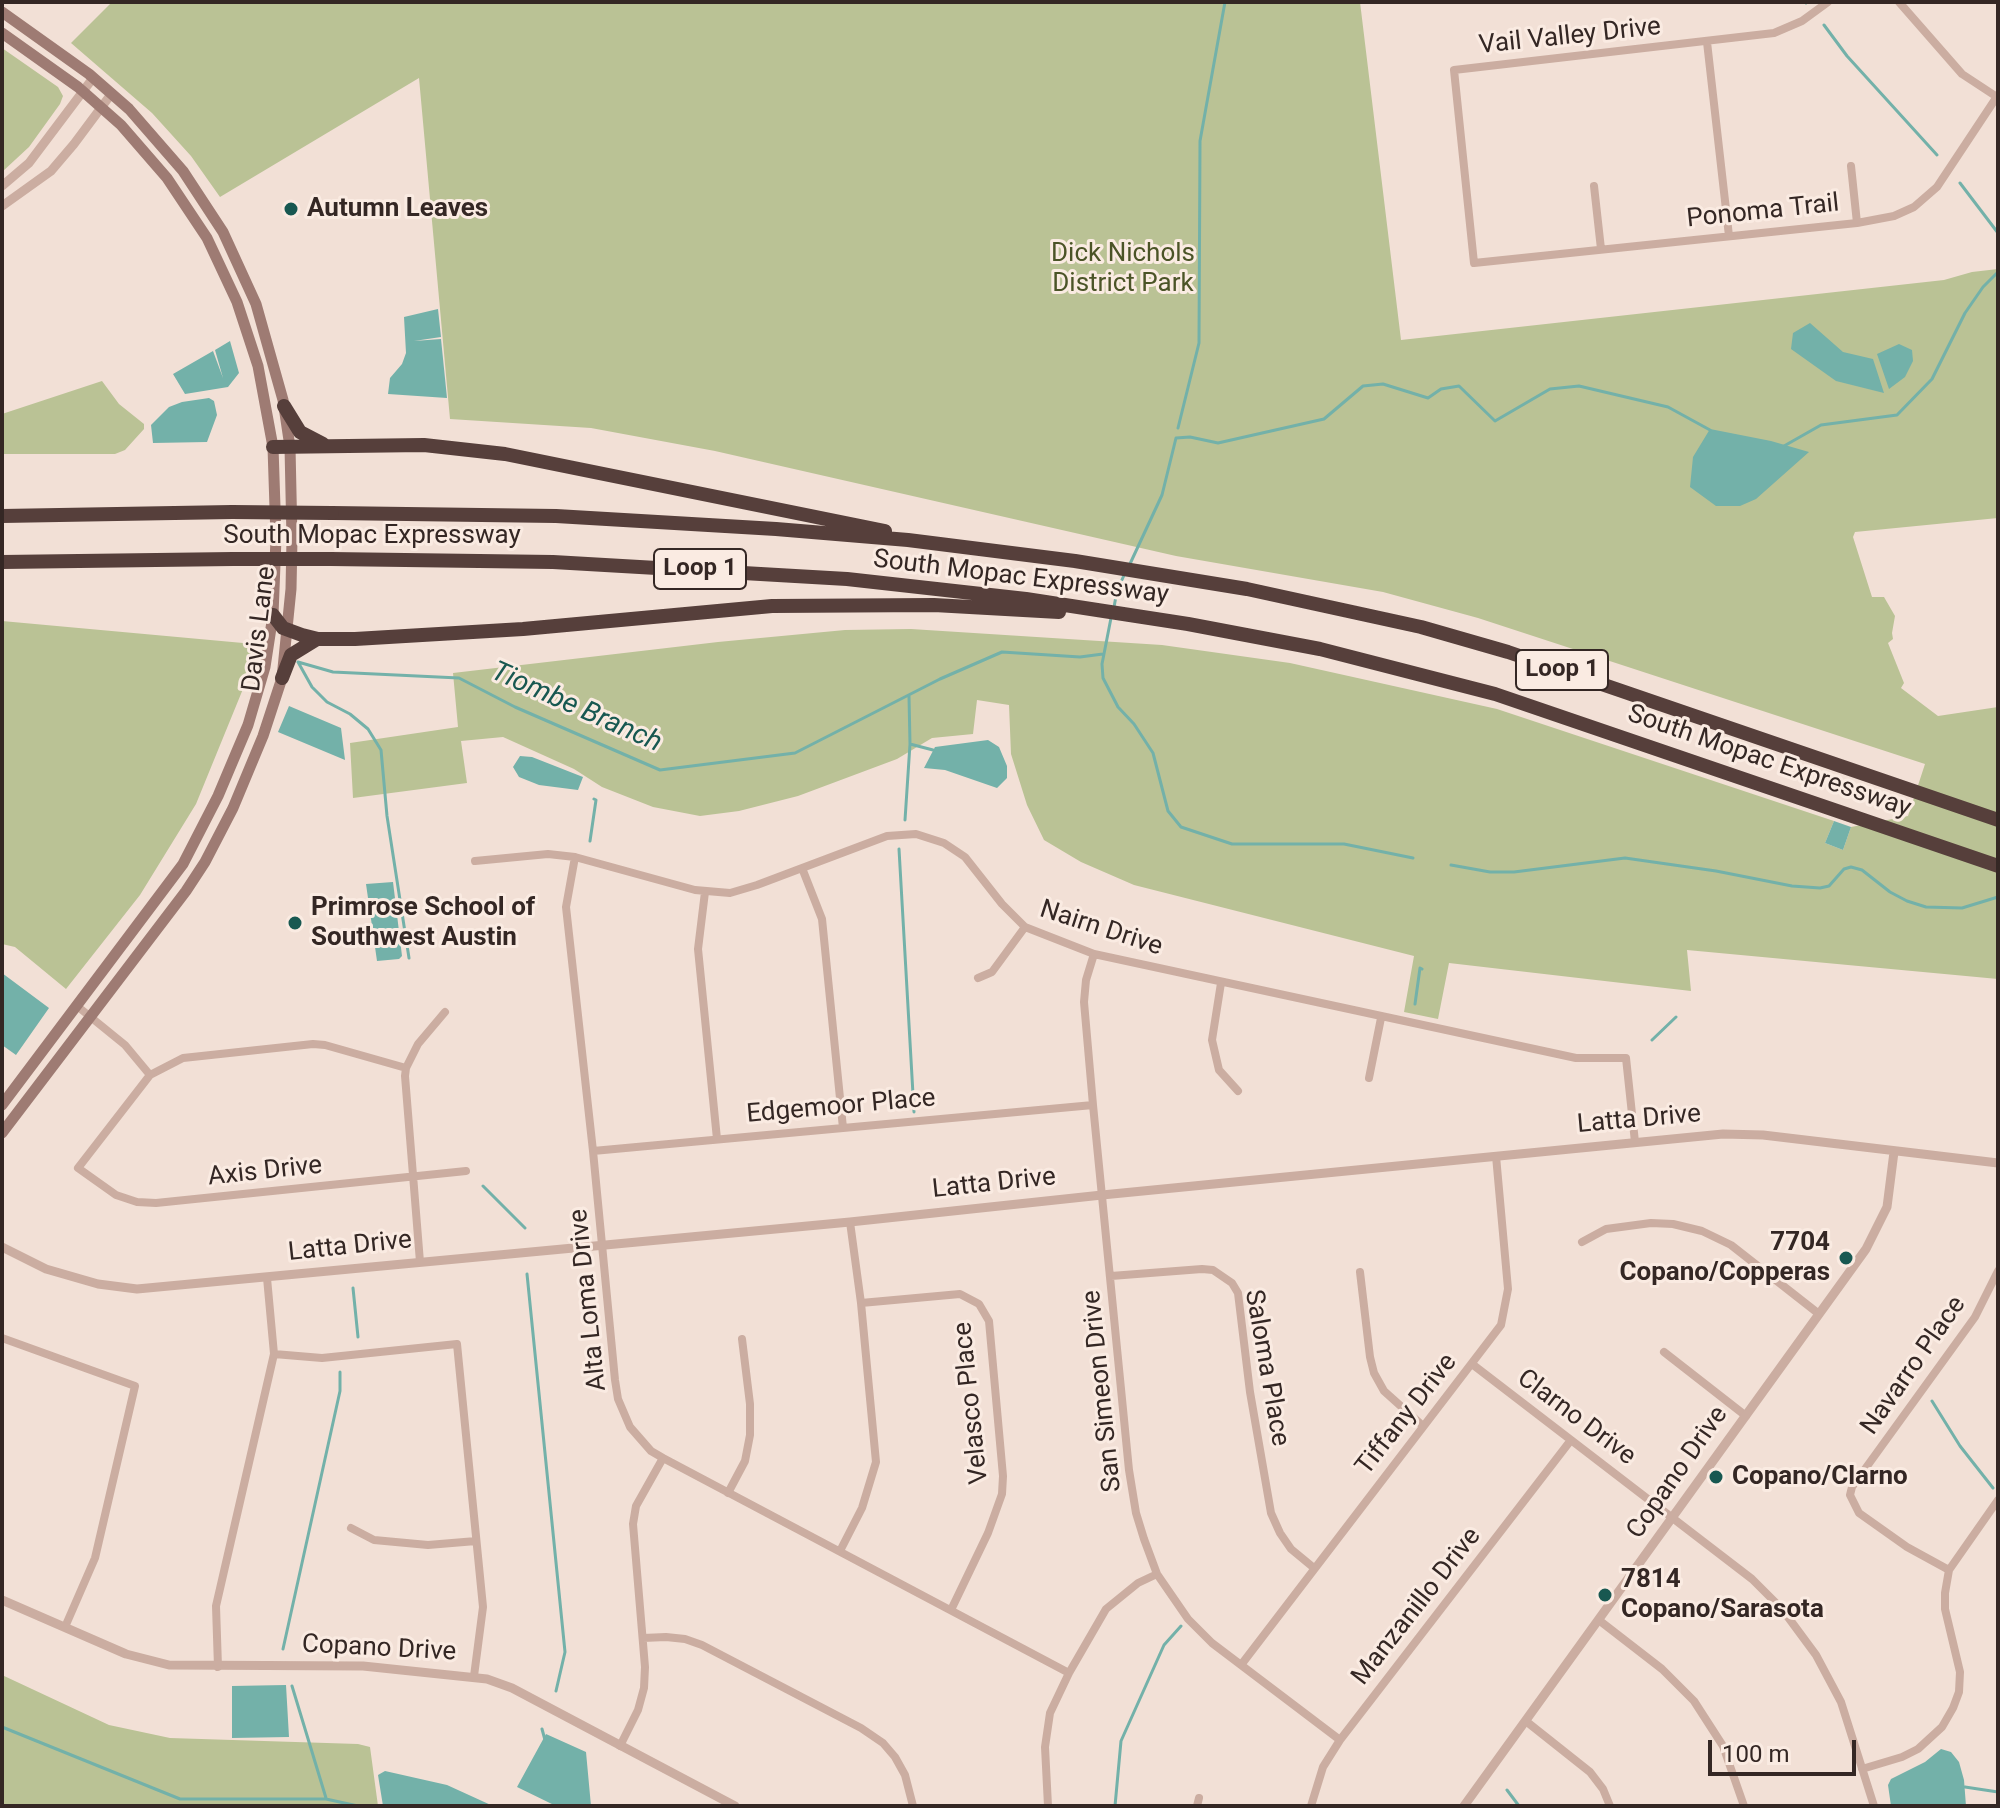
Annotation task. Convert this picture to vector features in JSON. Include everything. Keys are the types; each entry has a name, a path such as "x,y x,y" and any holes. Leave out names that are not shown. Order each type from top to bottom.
{"highway":[{"path":"284,406 300,432 327,446"},
{"path":"273,447 424,445 505,454 884,530 908,540"},
{"name":"South Mopac Expressway","path":"2,516 232,512 627,519 908,540 1163,574 1330,605 1493,648 1583,676 1998,820"},
{"name":"South Mopac Expressway","path":"2,562 233,559 517,561 847,579 1063,608 1088,608 1320,649 1495,694 1998,866"},
{"path":"273,615 287,630 318,639 411,638 804,604 1063,608"},
{"path":"282,678 291,655 318,639"}],"main road":[{"name":"Davis Lane","path":"2,12 112,93 157,138 223,232 256,304 284,406 290,447 292,539 282,678 263,736 205,862 2,1133"},
{"name":"Davis Lane","path":"2,33 83,91 121,125 167,178 207,238 251,340 273,447 276,538 273,615 265,667 248,725 218,796 189,853 2,1105"},
{"path":"207,238 226,263 245,305 256,304"},
{"path":"189,853 205,862"}],"street":[{"name":"Vail Valley Drive","path":"1474,263 1454,70 1774,33 1802,21 1828,2"},
{"path":"1899,2 1962,74 1997,96"},
{"path":"1707,42 1729,236"},
{"path":"2,186 29,163 93,78"},
{"path":"2,206 51,171 112,93"},
{"name":"Ponoma Trail","path":"1474,263 1857,223 1894,216 1931,195 1997,96"},
{"path":"1851,166 1857,223"},
{"path":"1594,186 1601,249"},
{"name":"Nairn Drive","path":"475,861 548,854 575,857 705,892 742,890 887,836 916,834 944,843 965,857 1002,904 1025,927 1094,954 1576,1058 1626,1058 1635,1142"},
{"name":"Alta Loma Drive","path":"575,857 566,907 618,1399 630,1427 637,1438 663,1458 1069,1673"},
{"path":"802,868 819,907 823,928 843,1128"},
{"path":"705,892 698,949 717,1139"},
{"path":"978,978 992,972 1025,927"},
{"name":"San Simeon Drive","path":"1094,954 1086,980 1084,1002 1132,1494 1157,1574 1188,1619 1212,1643 1340,1740"},
{"path":"1221,983 1212,1040 1219,1070 1238,1091"},
{"path":"77,1006 125,1045 150,1075 193,1055 301,1044 325,1045 406,1068"},
{"path":"420,1262 404,1082 406,1068 425,1035 445,1012"},
{"path":"1369,1078 1381,1018"},
{"name":"Axis Drive","path":"150,1075 78,1168 116,1195 137,1202 156,1203 466,1171"},
{"name":"Edgemoor Place","path":"593,1151 1093,1105"},
{"name":"Latta Drive","path":"2,1247 46,1269 98,1284 137,1289 850,1222 1723,1134 1763,1135 1998,1163"},
{"name":"Copano Drive","path":"1464,1806 1866,1249 1887,1207 1894,1152"},
{"name":"Tiffany Drive","path":"1241,1665 1501,1325 1508,1297 1496,1156"},
{"path":"840,1551 862,1508 876,1462 850,1222"},
{"path":"1582,1242 1606,1229 1651,1223 1673,1224 1702,1231 1731,1245 1819,1314"},
{"name":"Saloma Place","path":"1111,1276 1202,1269 1213,1270 1232,1283 1238,1293 1250,1392 1271,1513 1291,1549 1314,1568"},
{"name":"Navarro Place","path":"1949,1570 1907,1547 1859,1513 1850,1495 1852,1487 1975,1317 1998,1271"},
{"path":"1360,1272 1374,1373 1390,1397 1423,1426"},
{"path":"218,1667 216,1606 274,1354 267,1278"},
{"name":"Velasco Place","path":"861,1303 960,1294 979,1304 989,1321 1002,1494 988,1533 951,1610"},
{"path":"2,1338 135,1386 95,1558 65,1627"},
{"path":"728,1493 745,1461 750,1435 750,1404 742,1339"},
{"path":"274,1354 322,1358 457,1344 483,1618 474,1676"},
{"path":"1664,1352 1746,1416"},
{"name":"Clarno Drive","path":"1472,1364 1752,1579 1782,1609 1816,1655 1841,1702 1874,1806"},
{"name":"Manzanillo Drive","path":"1311,1806 1323,1767 1340,1740 1571,1440"},
{"path":"620,1746 638,1710 644,1688 633,1524 636,1506 663,1458"},
{"path":"1862,1769 1918,1749 1942,1727 1953,1708 1959,1692 1960,1672 1945,1609 1949,1570 1998,1500"},
{"path":"351,1528 374,1540 428,1545 476,1541"},
{"path":"1048,1806 1046,1729 1050,1713 1106,1609 1138,1583 1157,1574"},
{"name":"Copano Drive","path":"2,1600 138,1659 169,1665 337,1665 474,1676 512,1688 735,1806"},
{"path":"1600,1621 1662,1669 1694,1701 1723,1746 1744,1806"},
{"path":"643,1638 673,1638 702,1645 861,1728 883,1743 895,1757 905,1775 913,1806"},
{"path":"1527,1722 1590,1772 1603,1789 1610,1806"}],"green space":[{"name":"Dick Nichols District Park","path":"112,2 1360,2 1401,340 1944,280 1998,269 1998,518 1855,532 1853,537 1872,597 1884,597 1895,616 1893,639 1888,643 1904,683 1901,688 1938,716 1998,707 1998,979 1687,950 1691,991 1449,963 1438,1019 1404,1012 1414,956 1134,885 1081,862 1044,840 1027,805 1011,754 1009,705 977,700 973,734 932,738 897,759 798,796 739,811 700,816 653,807 602,787 574,769 503,737 461,741 467,783 353,798 350,743 458,727 453,673 845,630 911,629 1162,645 1290,663 1497,709 1834,821 1825,843 1843,850 1851,827 1908,816 1925,764 1478,618 1383,592 1176,556 715,451 591,428 450,419 419,78 220,197 191,156 152,113 71,43"},
{"path":"2,48 58,87 63,96 29,147 2,172"},
{"path":"102,381 119,404 144,424 144,429 125,450 115,454 2,454 2,414"},
{"path":"2,621 254,644 245,684 196,804 140,895 66,989 15,947 2,944"},
{"path":"2,1675 109,1725 170,1738 358,1744 370,1747 378,1806 2,1806"}],"water":[{"path":"438,309 441,337 414,341 441,339 447,398 388,394 390,378 402,364 406,353 404,317"},
{"path":"1810,323 1843,352 1873,359 1884,393 1836,381 1791,349 1793,333"},
{"path":"230,341 239,373 228,387 185,394 173,374 213,351 223,378 215,350"},
{"path":"1899,344 1912,350 1913,361 1905,377 1889,389 1877,354"},
{"path":"209,398 214,401 217,415 207,442 153,443 151,425 169,407"},
{"path":"1710,429 1809,452 1756,499 1740,506 1716,506 1690,487 1693,457"},
{"path":"289,706 341,728 345,760 278,732"},
{"path":"988,740 999,747 1007,766 1007,778 997,788 945,770 924,768 935,747"},
{"path":"520,756 532,757 583,777 578,790 539,785 519,777 513,767"},
{"path":"1834,821 1851,827 1843,850 1825,843"},
{"path":"393,882 402,956 377,961 366,884"},
{"path":"2,973 49,1008 16,1055 2,1045"},
{"path":"286,1685 289,1737 232,1738 232,1686"},
{"path":"546,1734 586,1752 591,1806 556,1806 517,1787"},
{"path":"1941,1749 1951,1752 1959,1762 1966,1806 1891,1806 1888,1785 1891,1779 1925,1762"},
{"path":"385,1771 447,1785 493,1806 383,1806 378,1775"}],"waterway":[{"path":"1178,428 1199,343 1200,141 1225,2"},
{"path":"1824,25 1847,56 1937,155"},
{"path":"1960,183 1998,233"},
{"path":"1784,446 1821,425 1897,415 1932,379 1965,313 1998,272"},
{"path":"1129,566 1162,495 1176,438 1190,437 1218,443 1324,419 1363,386 1383,384 1428,398 1441,389 1459,386 1495,421 1550,389 1579,386 1668,407 1710,430"},
{"path":"1114,607 1125,573"},
{"path":"1111,618 1102,664 1103,678 1118,707 1134,724 1153,753 1168,811 1181,827 1232,844 1344,844 1413,858"},
{"name":"Tiombe Branch","path":"298,662 333,672 459,678 515,707 660,770 795,753 940,679 1002,652 1080,657 1103,654"},
{"path":"298,662 312,687 327,702 350,714 368,729 381,750 387,816 409,958"},
{"path":"905,820 910,744 909,696"},
{"path":"910,744 933,750"},
{"path":"590,841 594,799"},
{"path":"899,849 914,1112"},
{"path":"1451,865 1490,872 1514,872 1625,858 1820,888 1829,886 1844,869 1851,867 1862,870 1890,892 1926,907 1962,908 1998,897"},
{"path":"1415,1004 1422,969"},
{"path":"1652,1040 1676,1017"},
{"path":"483,1186 525,1228"},
{"path":"527,1274 565,1652 556,1691"},
{"path":"353,1288 358,1337"},
{"path":"283,1649 340,1391 340,1372"},
{"path":"1932,1401 1960,1446 1993,1488"},
{"path":"1115,1806 1121,1741 1164,1645 1181,1626"},
{"path":"292,1686 326,1798"},
{"path":"2,1727 180,1799 326,1799 358,1806"},
{"path":"542,1729 545,1740"},
{"path":"1965,1787 1998,1792"},
{"path":"1507,1790 1519,1806"}],"place":[{"name":"Autumn Leaves","path":"291,209"},
{"name":"Primrose School of Southwest Austin","path":"295,923"},
{"name":"7704 Copano/Copperas","path":"1846,1258"},
{"name":"Copano/Clarno","path":"1716,1477"},
{"name":"7814 Copano/Sarasota","path":"1605,1595"}]}
